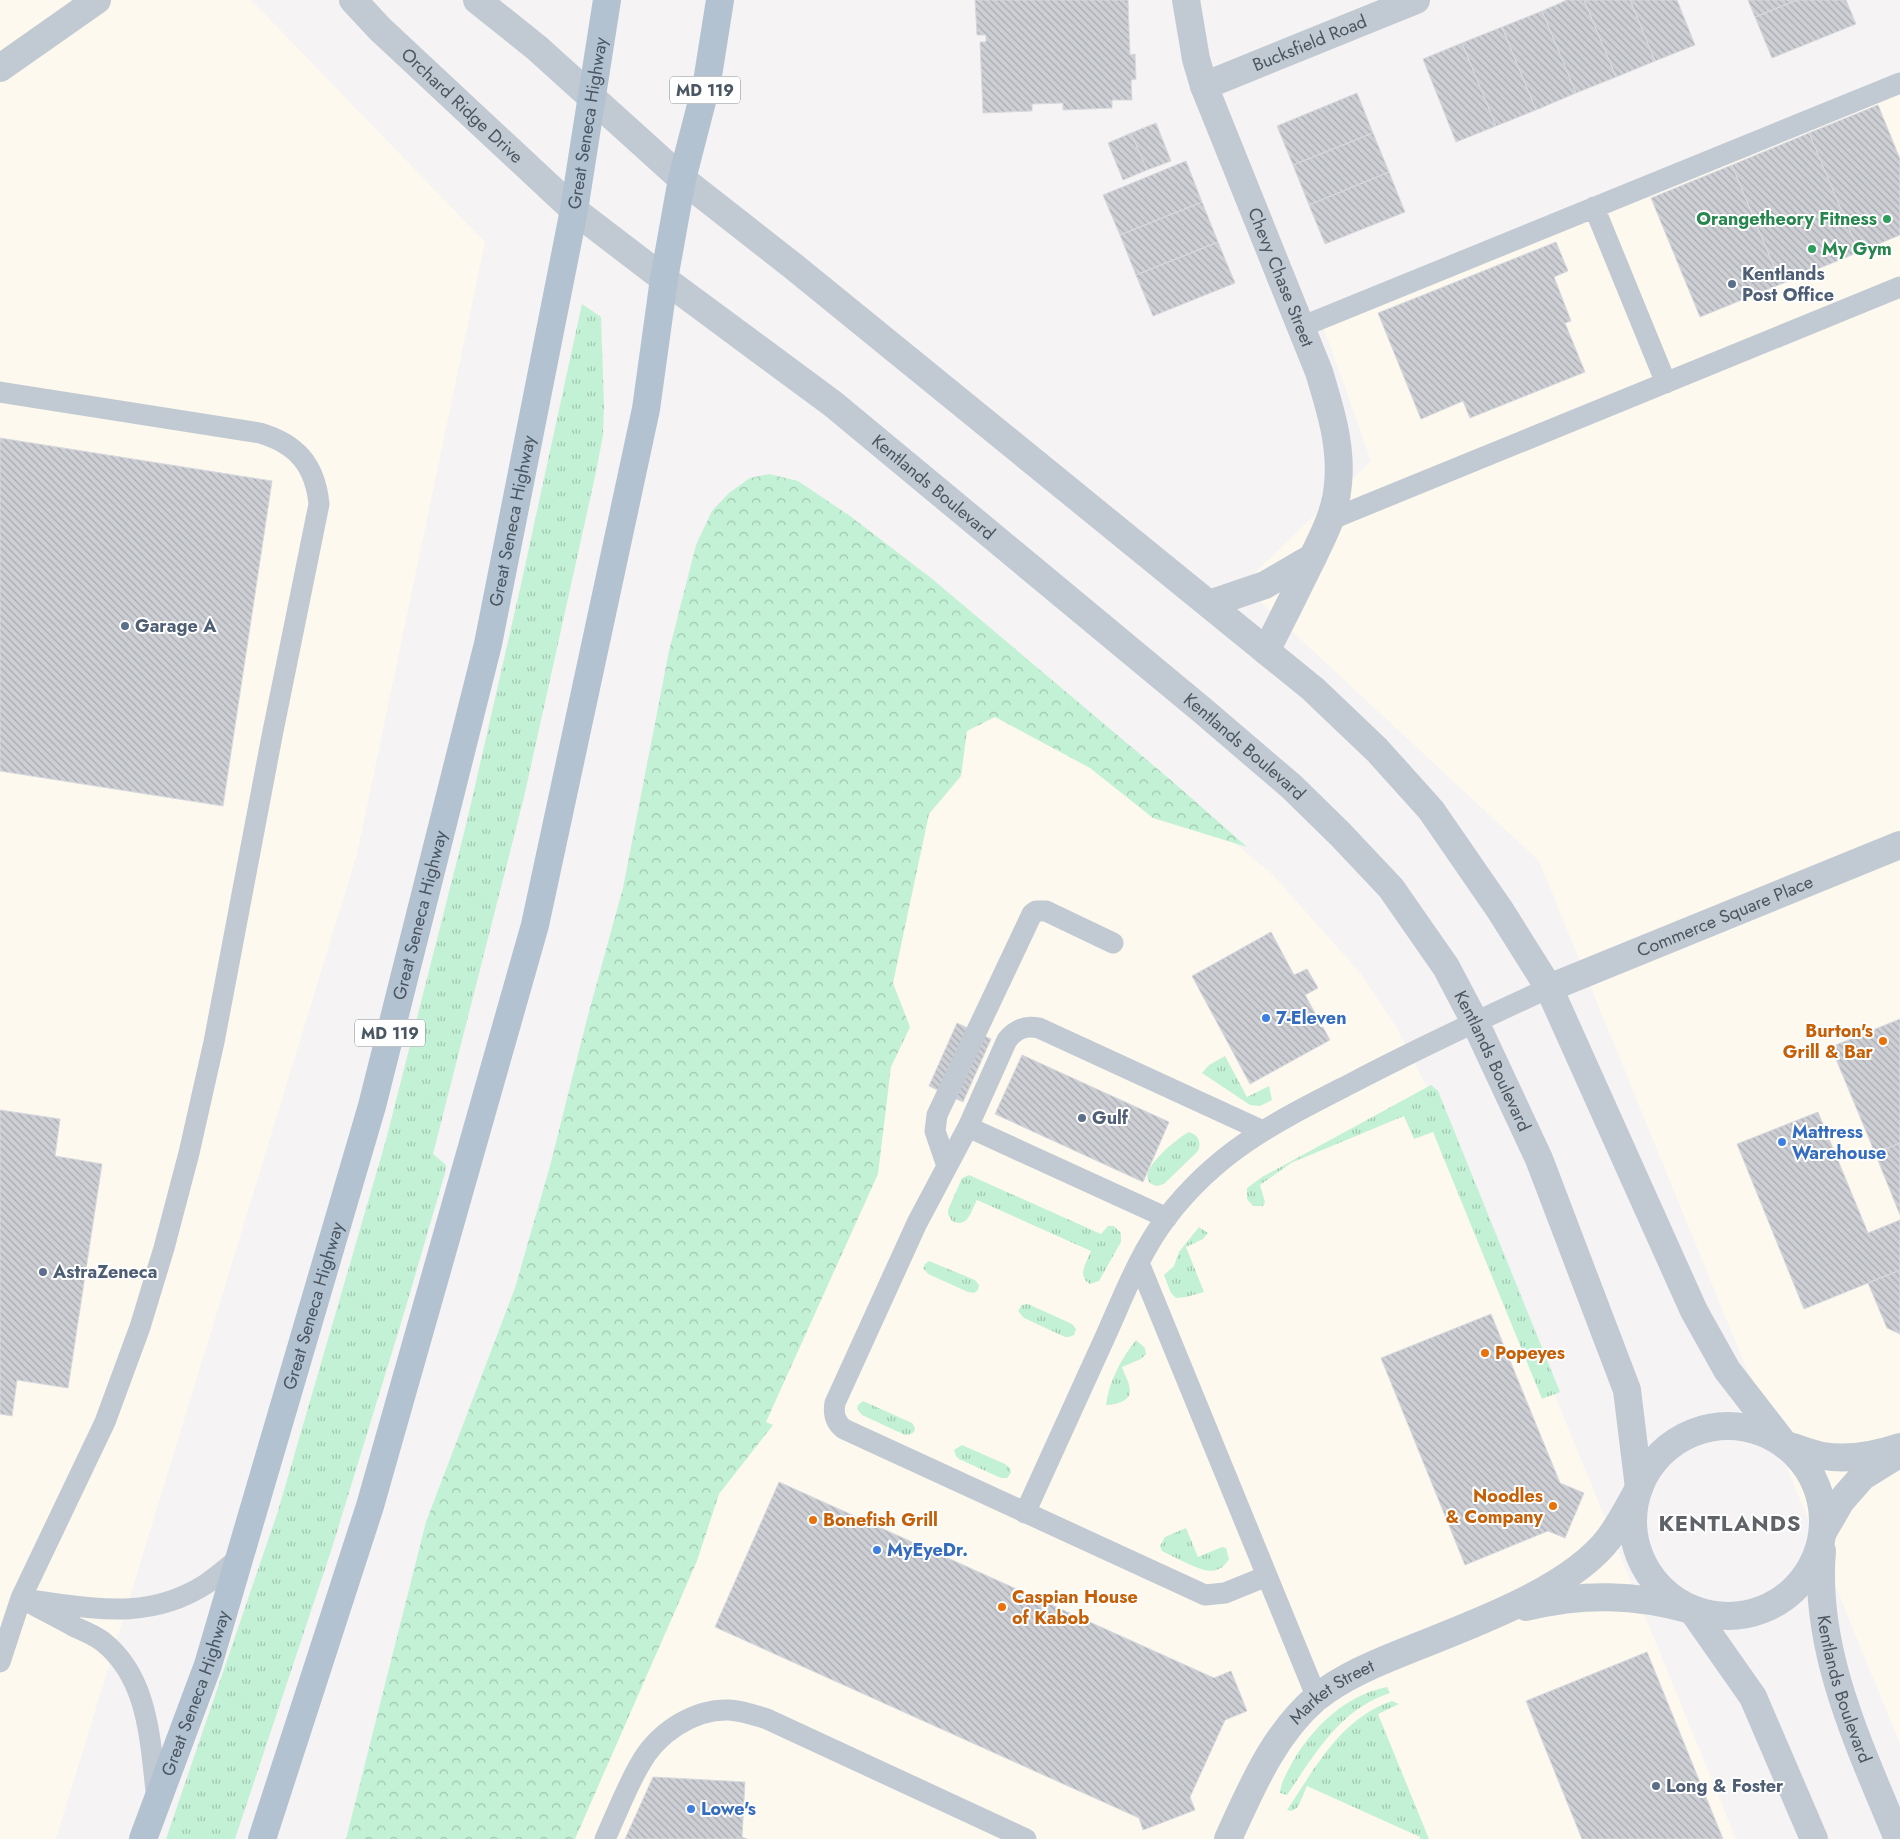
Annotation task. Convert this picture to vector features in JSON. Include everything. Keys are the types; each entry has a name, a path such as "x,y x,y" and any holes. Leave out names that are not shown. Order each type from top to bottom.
{"main road":[{"name":"Great Seneca Highway","path":"143,1839 208,1665 372,1106 483,663 574,210 607,0"},
{"name":"MD 119","path":"262,1839 370,1506 535,925 646,409 664,279 682,179 707,82 720,0"}],"street":[{"path":"0,68 97,0"},
{"name":"Orchard Ridge Drive","path":"353,0 387,36 574,210"},
{"path":"477,0 537,48 682,179 793,266 1313,689 1377,750 1431,810 1500,910 1549,988 1694,1311 1727,1370 1786,1445 1804,1463 1816,1484 1822,1503 1823,1532"},
{"name":"Chevy Chase Street","path":"1186,0 1192,42 1204,86 1318,372 1331,413 1338,448 1339,483 1332,519 1266,651"},
{"name":"Bucksfield Road","path":"1204,86 1416,0"},
{"name":"Kentlands Boulevard","path":"574,210 833,404 1202,710 1292,787 1391,888 1446,967 1475,1022 1539,1159 1627,1390 1639,1488"},
{"path":"1208,604 1265,585 1313,557"},
{"name":"Commerce Square Place","path":"1549,988 1900,845"},
{"name":"Market Street","path":"1228,1839 1259,1774 1279,1741 1294,1720 1317,1698 1349,1677 1381,1661 1495,1614 1534,1596 1555,1583 1594,1554 1610,1538 1656,1459 1668,1447 1682,1438 1701,1430 1720,1426 1760,1431 1786,1445"},
{"path":"1786,1445 1823,1456 1848,1457 1856,1457 1900,1447"},
{"path":"1823,1532 1841,1500 1862,1477 1900,1453"},
{"path":"1639,1488 1635,1504 1634,1532 1639,1556 1655,1583 1677,1602 1692,1610 1753,1697 1814,1839"},
{"name":"Kentlands Boulevard","path":"1823,1532 1820,1575 1822,1613 1833,1666 1857,1740 1898,1839"},
{"name":"Market Street","path":"1495,1614 1544,1603 1579,1598 1614,1597 1640,1598 1722,1617 1747,1616 1780,1602 1800,1585 1816,1560 1823,1532"}],"lane":[{"path":"1301,327 1900,83"},
{"path":"1594,207 1666,383"},
{"path":"1332,519 1900,287"},
{"path":"0,392 230,428 276,438 290,446 302,458 312,473 318,489 319,504 272,736 214,1042 189,1153 164,1248 140,1327 105,1422 21,1598 0,1662"},
{"path":"947,1166 935,1131 937,1115 1032,914 1036,911 1046,911 1113,943"},
{"path":"1025,1512 1139,1263 1166,1218 1189,1190 1236,1148 1289,1116 1423,1046 1549,988"},
{"path":"1263,1131 1039,1028 1030,1026 1021,1028 1007,1040 968,1127 917,1223 835,1403 835,1417 838,1424 844,1429 1205,1595 1225,1593 1267,1576"},
{"path":"968,1127 1166,1218"},
{"path":"1139,1263 1317,1698"},
{"path":"21,1598 100,1610 132,1610 151,1607 182,1597 206,1584 239,1558"},
{"path":"21,1598 101,1640 120,1657 129,1669 140,1693 149,1734 157,1801"},
{"path":"605,1839 639,1765 649,1750 676,1725 710,1712 729,1710 767,1719 1026,1839"}],"shaded area":[{"path":"0,0 251,0 485,242 357,854 56,1839 0,1839"},
{"path":"1900,74 1900,1744 1539,861 1242,585 1371,461 1318,312"},
{"path":"739,541 1083,715 1274,876 1362,975 1397,1028 1438,1109 1736,1839 360,1839"}],"green space":[{"path":"582,304 601,317 604,405 603,435 524,797 433,1154 446,1165 445,1173 331,1551 235,1839 166,1839 278,1511 386,1140 467,821"},
{"path":"769,474 798,481 850,516 931,578 1173,782 1247,847 1153,818 1090,768 995,717 967,731 961,776 929,814 893,983 910,1027 891,1067 878,1174 766,1422 773,1425 719,1494 697,1561 575,1839 346,1839 426,1522 515,1288 550,1166 587,1019 623,888 669,651 696,545 712,511 729,493 750,478"},
{"path":"1225,1056 1247,1097 1269,1086 1272,1100 1260,1106 1250,1105 1202,1073 1209,1065"},
{"path":"1431,1085 1438,1091 1560,1392 1542,1399 1433,1132 1414,1139 1404,1116 1291,1163 1260,1185 1265,1202 1263,1206 1253,1206 1247,1199 1247,1188 1262,1177"},
{"path":"1189,1132 1198,1139 1200,1145 1198,1151 1164,1184 1157,1186 1149,1182 1147,1175 1157,1158"},
{"path":"969,1175 1101,1234 1108,1226 1114,1226 1121,1233 1121,1242 1099,1281 1090,1284 1084,1277 1084,1269 1091,1251 977,1200 971,1214 965,1221 957,1223 952,1221 948,1210 962,1178"},
{"path":"1199,1227 1208,1233 1203,1239 1186,1247 1204,1292 1176,1298 1171,1293 1164,1275 1174,1266 1179,1252"},
{"path":"929,1261 975,1280 979,1285 978,1290 974,1293 968,1292 928,1274 923,1268"},
{"path":"1028,1304 1072,1324 1076,1329 1074,1335 1065,1337 1024,1318 1018,1311 1022,1305"},
{"path":"1136,1340 1145,1348 1146,1354 1141,1359 1122,1367 1129,1386 1129,1395 1121,1402 1106,1405 1116,1371"},
{"path":"863,1401 912,1423 915,1428 914,1432 905,1435 862,1415 857,1409 858,1405"},
{"path":"962,1445 1005,1464 1010,1468 1011,1473 1007,1478 1001,1478 959,1459 954,1450"},
{"path":"1186,1528 1198,1557 1222,1547 1226,1548 1229,1559 1224,1565 1214,1571 1208,1571 1162,1551 1160,1546 1165,1537"},
{"path":"1387,1687 1390,1693 1372,1700 1343,1721 1319,1749 1287,1795 1280,1793 1283,1780 1293,1761 1321,1724 1332,1714 1358,1697"},
{"path":"1392,1701 1399,1704 1378,1714 1429,1839 1420,1839 1420,1837 1307,1786 1298,1807 1292,1811 1287,1810 1319,1762 1344,1732 1358,1719"}],"building":[{"path":"975,0 1128,0 1130,55 1135,54 1136,79 1131,80 1132,100 1112,100 1112,108 1063,110 1063,103 1032,104 1032,111 983,113 980,42 986,42 986,35 977,35"},
{"path":"1567,0 1584,0 1616,77 1576,93 1542,11"},
{"path":"1584,0 1630,0 1655,61 1616,77"},
{"path":"1630,0 1677,0 1695,45 1655,61"},
{"path":"1748,0 1797,0 1755,17"},
{"path":"1797,0 1846,0 1856,24 1772,58 1755,17"},
{"path":"1542,11 1576,93 1536,110 1502,27"},
{"path":"1502,27 1536,110 1496,126 1462,43"},
{"path":"1462,43 1496,126 1456,142 1423,59"},
{"path":"1357,93 1373,133 1293,165 1277,126"},
{"path":"1878,105 1900,159 1900,235 1859,252 1809,133"},
{"path":"1156,123 1171,161 1147,170 1131,133"},
{"path":"1131,133 1147,170 1123,180 1108,143"},
{"path":"1373,133 1389,172 1309,205 1293,165"},
{"path":"1809,133 1859,252 1781,284 1732,165"},
{"path":"1186,161 1202,202 1120,235 1103,195"},
{"path":"1732,165 1781,284 1700,317 1651,198"},
{"path":"1389,172 1405,212 1325,244 1309,205"},
{"path":"1202,202 1218,242 1136,275 1120,235"},
{"path":"1218,242 1235,283 1153,316 1136,275"},
{"path":"1556,242 1568,271 1554,277 1571,321 1565,323 1585,372 1470,418 1463,401 1421,419 1378,313"},
{"name":"Garage A","path":"0,438 272,481 223,806 0,771"},
{"name":"7-Eleven","path":"1271,932 1294,975 1307,969 1318,988 1305,995 1330,1040 1250,1084 1192,976"},
{"path":"1900,1019 1900,1143 1875,1153 1831,1047"},
{"path":"957,1023 991,1039 963,1102 929,1086"},
{"name":"Gulf","path":"1022,1055 1169,1122 1143,1182 995,1114"},
{"name":"AstraZeneca","path":"0,1110 60,1119 55,1156 102,1164 68,1388 17,1380 12,1416 0,1414"},
{"path":"1818,1112 1868,1233 1900,1220 1900,1270 1804,1309 1737,1144"},
{"path":"1900,1143 1900,1215 1875,1153"},
{"path":"1900,1270 1900,1334 1887,1328 1868,1283"},
{"path":"1491,1314 1560,1483 1584,1493 1565,1538 1548,1531 1465,1565 1381,1358"},
{"path":"779,1482 1214,1678 1231,1671 1247,1711 1225,1720 1190,1797 1195,1810 1143,1830 1139,1818 715,1627"},
{"path":"1647,1652 1723,1839 1582,1839 1526,1701"},
{"name":"Lowe's","path":"653,1777 745,1782 742,1837 747,1839 625,1839"}],"place":[{"name":"Orangetheory Fitness","path":"1887,219"},
{"name":"My Gym","path":"1812,249"},
{"name":"Kentlands Post Office","path":"1732,284"},
{"name":"Garage A","path":"125,626"},
{"name":"7-Eleven","path":"1266,1018"},
{"name":"Burton's Grill & Bar","path":"1883,1041"},
{"name":"Gulf","path":"1082,1118"},
{"name":"Mattress Warehouse","path":"1782,1142"},
{"name":"AstraZeneca","path":"43,1272"},
{"name":"Popeyes","path":"1485,1353"},
{"name":"Noodles & Company","path":"1553,1506"},
{"name":"Bonefish Grill","path":"813,1520"},
{"name":"MyEyeDr.","path":"877,1550"},
{"name":"Caspian House of Kabob","path":"1002,1607"},
{"name":"Long & Foster","path":"1656,1786"},
{"name":"Lowe's","path":"691,1809"}],"district":[{"name":"KENTLANDS","path":"1730,1523"}]}
